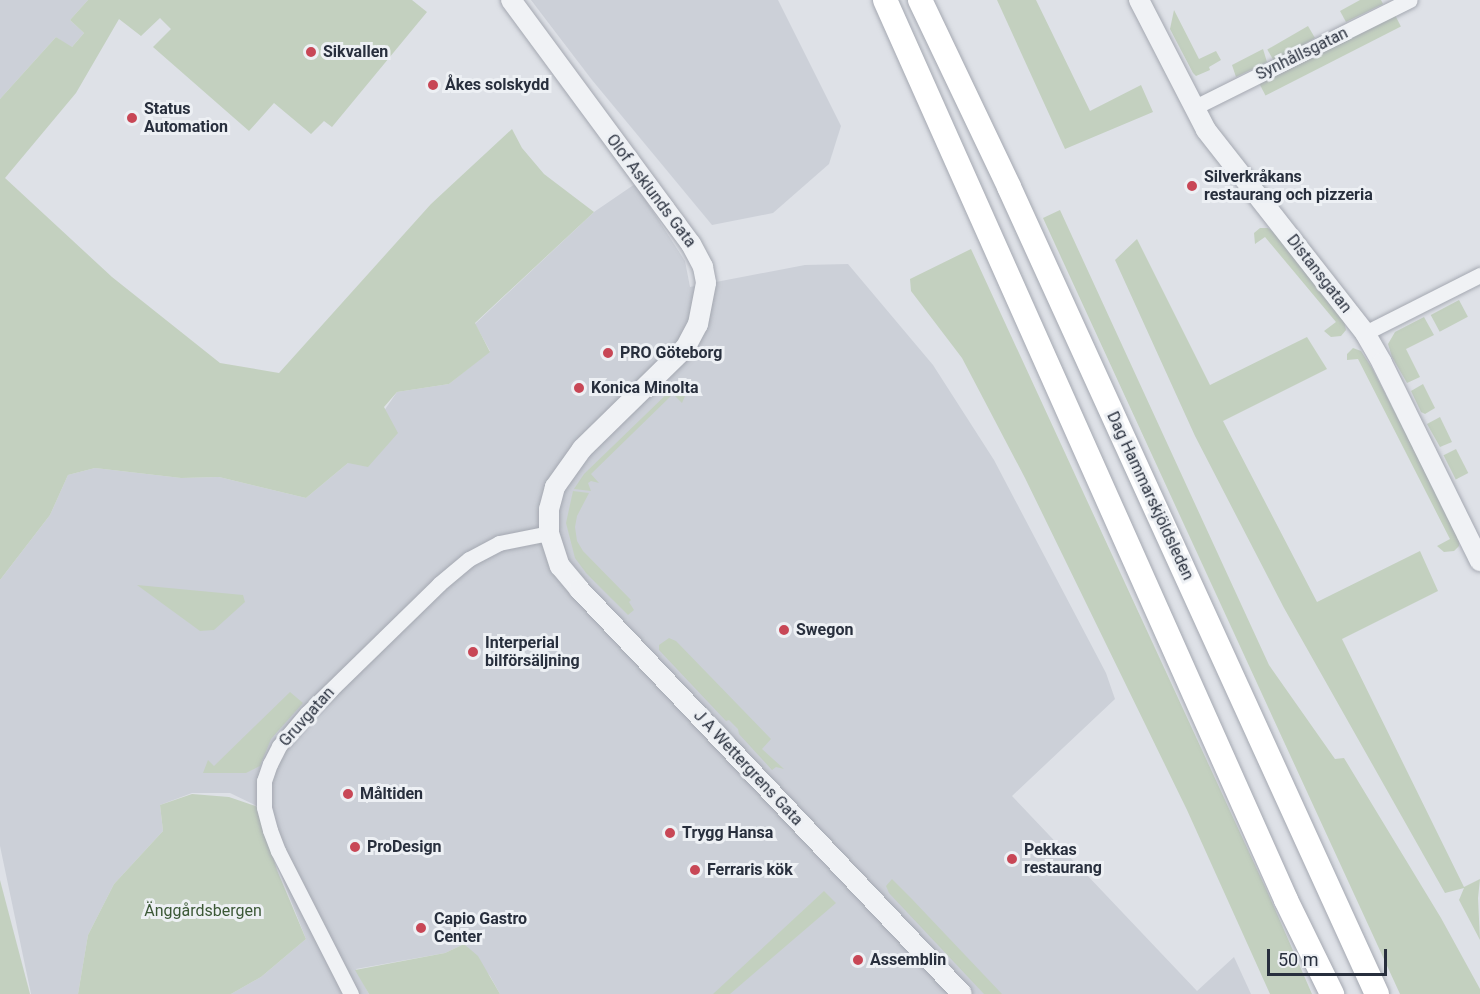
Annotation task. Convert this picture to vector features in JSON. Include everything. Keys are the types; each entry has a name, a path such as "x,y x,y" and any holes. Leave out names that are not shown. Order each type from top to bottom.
{"main road":[{"path":"871,0 980,207"},
{"path":"885,0 980,207 1327,994"},
{"name":"Dag Hammarskjöldsleden","path":"920,0 1004,177 1377,994"},
{"path":"932,0 1004,177"},
{"path":"1287,900 1332,994"}],"street":[{"name":"Olof Asklunds Gata","path":"511,0 691,244 703,267 706,283 698,324 685,348 582,449 561,476 549,509 549,533"},
{"name":"Distansgatan","path":"1139,0 1206,130 1365,333 1478,552"},
{"name":"Synhållsgatan","path":"1193,108 1410,0"},
{"path":"1365,333 1480,275"},
{"name":"Gruvgatan","path":"351,994 278,851 270,830 264,807 264,781 270,764 279,746 307,713 439,584 469,559 499,543 549,533"},
{"name":"J A Wettergrens Gata","path":"549,533 560,566 579,590 962,994"}],"shaded area":[{"path":"0,0 88,0 70,20 84,33 71,48 56,37 0,99"},
{"path":"531,0 778,0 841,126 829,164 773,213 712,225 592,80"},
{"path":"635,184 685,261 690,287 805,265 848,264 933,365 994,460 1106,673 1115,699 1012,796 1197,991 1234,957 1251,994 500,994 490,976 464,944 445,953 356,969 369,994 231,994 261,977 306,939 278,868 261,808 230,793 192,793 160,805 163,831 114,884 88,935 78,994 31,994 0,846 0,580 50,515 68,475 95,468 181,478 219,477 306,498 348,463 397,392 449,384 490,351 475,324 594,212"}],"green space":[{"path":"88,0 412,0 427,12 332,127 324,121 311,134 274,103 249,131 153,47 171,29 160,18 141,36 119,19 76,93 5,178 112,277 220,363 279,373 431,204 512,129 522,148 544,174 594,212 475,323 490,352 449,384 397,392 384,407 398,433 368,467 348,463 306,498 219,477 181,478 95,468 68,475 50,515 0,580 0,99 56,37 72,47 84,33 70,20"},
{"path":"997,0 1036,0 1090,111 1141,85 1153,112 1065,149"},
{"path":"1360,0 1381,0 1383,4 1346,22 1340,11"},
{"path":"1174,10 1199,59 1216,51 1221,60 1209,67 1210,70 1196,76 1193,73 1170,29"},
{"path":"1395,15 1401,27 1265,96 1260,84"},
{"path":"1308,26 1315,38 1274,62 1267,50"},
{"path":"1263,49 1267,62 1236,77 1232,65"},
{"path":"1060,210 1269,665 1335,759 1344,758 1441,918 1480,989 1480,994 1400,994 1043,218"},
{"path":"1260,228 1268,228 1275,233 1344,321 1346,330 1341,336 1331,337 1324,331 1336,322 1265,237 1255,244 1254,233"},
{"path":"1137,239 1210,385 1307,337 1327,369 1223,421 1317,602 1420,551 1438,591 1342,639 1464,887 1480,879 1478,898 1480,940 1459,900 1464,888 1445,893 1284,608 1195,436 1115,260"},
{"path":"971,249 1267,891 1312,994 1270,994 1187,810 1025,478 962,358 911,291 910,279"},
{"path":"1459,300 1468,317 1440,332 1431,315"},
{"path":"1424,317 1434,335 1406,349 1420,377 1407,383 1392,357 1388,344 1395,332"},
{"path":"1353,348 1361,351 1372,368 1459,536 1459,546 1454,551 1444,552 1437,546 1450,539 1358,359 1347,360 1347,354"},
{"path":"1423,384 1435,408 1425,414 1421,412 1411,391"},
{"path":"673,388 678,388 685,396 682,403 673,394 591,474 599,483 591,481 588,483 591,491 574,489 584,474"},
{"path":"1440,417 1452,442 1440,447 1427,424"},
{"path":"1456,449 1468,473 1456,479 1444,455"},
{"path":"573,491 589,493 577,516 575,527 577,541 583,551 631,600 629,602 634,610 628,615 586,573 575,558 566,523"},
{"path":"137,585 243,595 245,602 214,630 200,631"},
{"path":"669,638 676,641 771,739 762,749 784,769 776,767 772,770 739,734 738,729 729,720 726,721 659,650 659,645"},
{"path":"290,692 303,703 271,739 260,766 246,773 203,773 208,760 214,766"},
{"name":"Änggårdsbergen","path":"192,794 229,797 258,807 277,870 306,939 261,977 231,994 78,994 88,935 114,884 163,831 160,805"},
{"path":"892,879 1002,994 984,994 889,893 886,886"},
{"path":"0,880 30,994 0,994"},
{"path":"824,891 836,903 730,994 713,994"},
{"path":"464,944 478,956 500,994 369,994 355,970 445,953"}],"place":[{"name":"Sikvallen","path":"311,52"},
{"name":"Åkes solskydd","path":"433,85"},
{"name":"Status Automation","path":"132,118"},
{"name":"Silverkråkans restaurang och pizzeria","path":"1192,186"},
{"name":"PRO Göteborg","path":"608,353"},
{"name":"Konica Minolta","path":"579,388"},
{"name":"Swegon","path":"784,630"},
{"name":"Interperial bilförsäljning","path":"473,652"},
{"name":"Måltiden","path":"348,794"},
{"name":"Trygg Hansa","path":"670,833"},
{"name":"ProDesign","path":"355,847"},
{"name":"Pekkas restaurang","path":"1012,859"},
{"name":"Ferraris kök","path":"695,870"},
{"name":"Capio Gastro Center","path":"421,928"},
{"name":"Assemblin","path":"858,960"}]}
